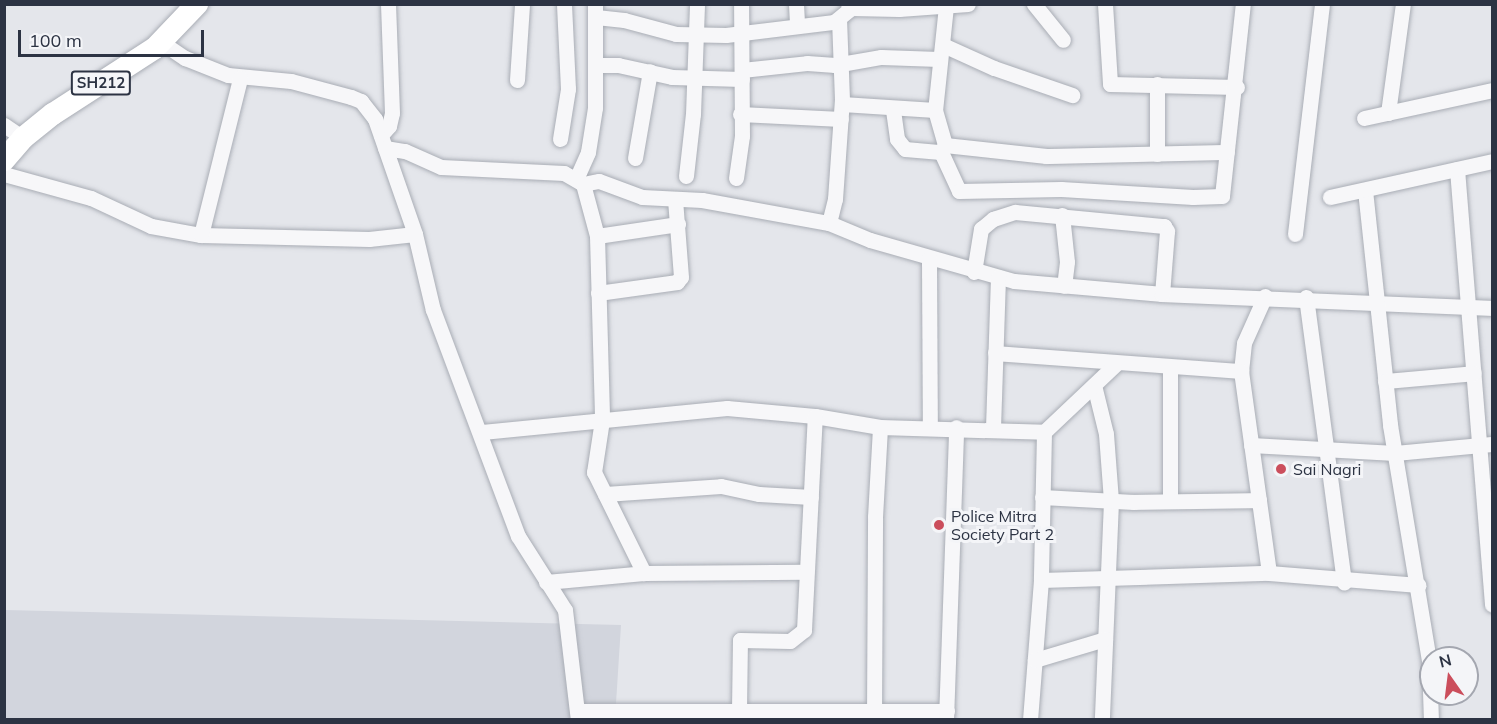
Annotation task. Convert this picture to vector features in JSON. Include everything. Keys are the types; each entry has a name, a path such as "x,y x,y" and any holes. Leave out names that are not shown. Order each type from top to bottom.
{"main road":[{"name":"SH212","path":"4,160 14,132 161,42 197,4"}],"street":[{"path":"383,141 392,113 388,4"},
{"path":"517,80 522,4"},
{"path":"560,139 568,89 564,4"},
{"path":"686,176 697,4"},
{"path":"736,177 742,136 740,114 741,4"},
{"path":"796,4 796,24"},
{"path":"829,223 835,199 841,112 839,19 849,6 968,4"},
{"path":"1034,4 1063,40"},
{"path":"1105,4 1110,84 1237,87"},
{"path":"946,6 935,110 943,148 959,191 1061,189 1193,197 1222,196 1237,87 1243,4"},
{"path":"1295,234 1322,4"},
{"path":"1388,113 1403,4"},
{"path":"644,573 605,494 593,464 602,420 597,236 580,181 588,152 596,65 595,11 696,36 742,33 839,19"},
{"path":"161,42 209,69 240,78 291,81 351,97 368,108 383,141 415,234 433,310 482,432 518,536 567,618 578,716 739,710 810,715 946,715 956,427"},
{"path":"596,65 694,79 807,63 840,64 881,57 941,52 1072,95"},
{"path":"634,158 650,71"},
{"path":"201,235 240,78"},
{"path":"1157,84 1157,154"},
{"path":"1364,118 1492,90"},
{"path":"893,110 897,139 905,149 943,148 1046,156 1227,153"},
{"path":"740,114 935,110"},
{"path":"383,141 456,170 564,173 580,181 599,181 631,195 716,202 829,223 929,258 998,277 1064,286 1162,294 1377,300 1492,308"},
{"path":"1330,197 1492,161"},
{"path":"1458,169 1474,373 1486,444 1492,605"},
{"path":"4,174 91,198 151,225 201,235 369,239 415,234"},
{"path":"1365,190 1385,381 1395,453 1419,585 1429,661 1431,720"},
{"path":"598,293 677,282 683,272 675,199"},
{"path":"974,272 979,237 986,223 1023,211 1164,226 1167,231 1162,294"},
{"path":"1062,215 1067,262 1064,286"},
{"path":"597,236 678,224"},
{"path":"929,258 930,427"},
{"path":"993,428 998,277"},
{"path":"1265,296 1244,343 1241,371 1269,573"},
{"path":"1306,297 1324,450 1344,582"},
{"path":"995,353 1170,368 1241,371"},
{"path":"1030,720 1041,580 1044,432 1117,363"},
{"path":"1170,368 1170,501"},
{"path":"1385,381 1474,373"},
{"path":"1094,385 1106,434 1112,501 1106,577 1102,720"},
{"path":"482,432 727,408 815,416 880,428 956,427 1044,432"},
{"path":"739,710 738,644 750,638 790,641 802,635 815,416"},
{"path":"874,715 874,517 880,428"},
{"path":"1251,445 1395,453 1486,444"},
{"path":"605,494 732,486 759,494 811,497"},
{"path":"1042,497 1112,501 1259,500"},
{"path":"546,582 644,573 806,572"},
{"path":"1041,580 1269,573 1344,582 1419,585"},
{"path":"1035,660 1105,639"}],"shaded area":[{"path":"5,610 621,625 615,719 5,720"}],"place":[{"name":"Sai Nagri","path":"1281,469"},
{"name":"Police Mitra Society Part 2","path":"939,525"}]}
